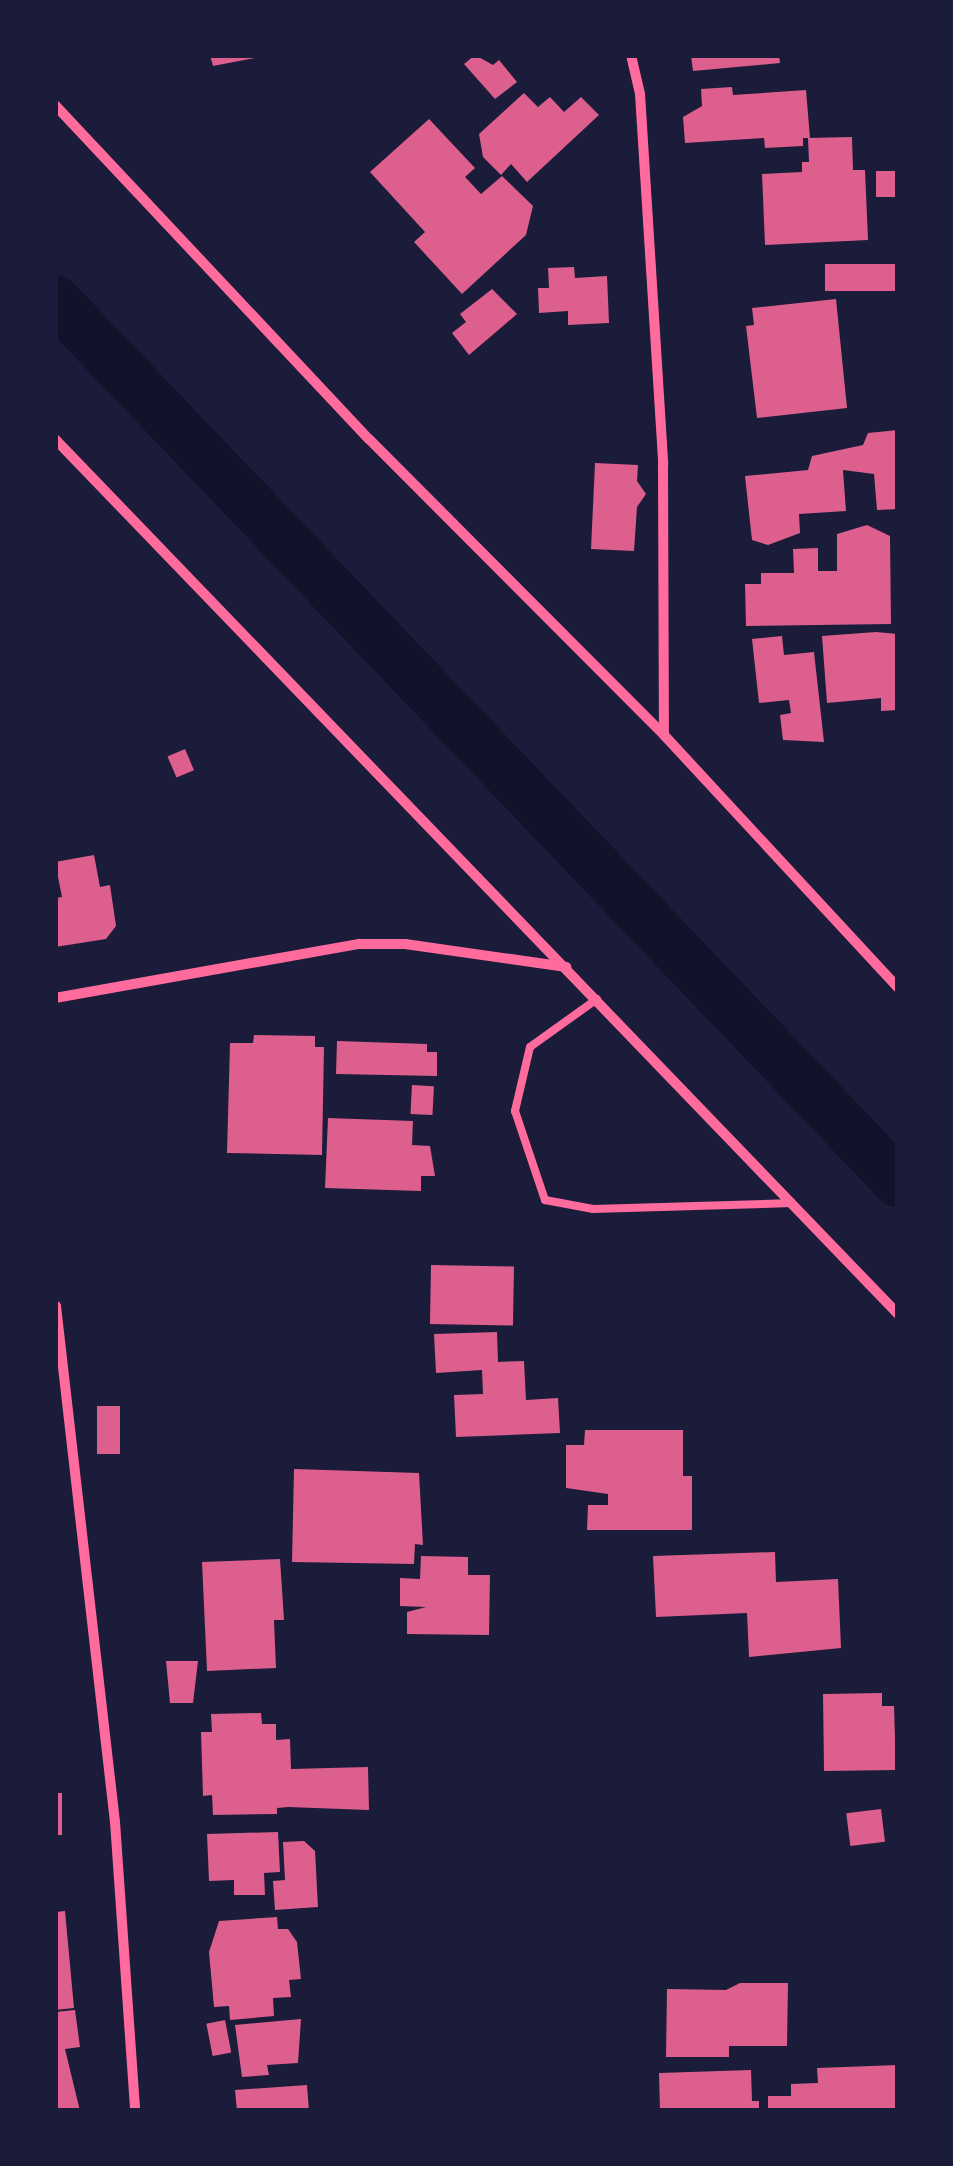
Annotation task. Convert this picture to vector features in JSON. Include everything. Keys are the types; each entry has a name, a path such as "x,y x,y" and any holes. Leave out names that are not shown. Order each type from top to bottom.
{"street":[{"path":"631,55 640,94 663,464 664,735"},
{"path":"55,105 369,439 664,735 898,988"},
{"path":"55,440 898,1314"},
{"path":"55,998 360,944 404,944 567,968"},
{"path":"56,1306 115,1822 136,2111"}],"lane":[{"path":"597,999 530,1048 514,1111 544,1200 593,1209 792,1204"}],"building":[{"path":"210,55 260,55 260,57 213,66"},
{"path":"475,55 493,65 499,60 517,82 495,99 464,64"},
{"path":"691,55 779,55 780,63 693,71"},
{"path":"732,87 733,95 806,90 810,138 803,138 803,146 765,148 764,138 685,143 683,117 702,106 701,89"},
{"path":"524,93 538,107 550,97 564,112 581,97 599,115 527,182 511,164 501,175 483,157 479,134"},
{"path":"429,119 475,168 465,177 481,194 502,176 533,206 526,235 462,294 414,242 425,232 370,172"},
{"path":"852,137 853,170 865,170 868,240 765,245 762,174 802,172 802,162 809,162 808,138"},
{"path":"876,171 898,171 898,197 876,197"},
{"path":"825,264 898,264 898,291 825,291"},
{"path":"574,267 575,278 607,276 609,323 568,325 568,311 539,313 538,288 549,288 548,268"},
{"path":"492,289 517,314 469,355 452,333 466,322 460,314"},
{"path":"836,299 847,408 757,418 746,326 754,325 752,308"},
{"path":"898,430 898,509 877,510 874,474 843,470 846,511 799,514 800,533 768,545 752,540 745,476 808,470 812,456 863,445 868,433"},
{"path":"595,463 638,465 637,481 646,494 637,507 634,551 591,549"},
{"path":"867,525 890,536 891,624 746,626 745,584 761,584 761,573 794,573 793,549 818,548 818,571 837,571 837,534"},
{"path":"898,634 898,710 881,711 881,698 827,703 822,636"},
{"path":"782,636 784,655 814,652 824,742 783,740 780,715 791,713 789,700 759,703 752,639"},
{"path":"185,749 194,770 176,778 168,756"},
{"path":"94,855 100,887 110,885 116,926 106,939 55,947 55,898 62,897 55,862"},
{"path":"254,1035 315,1036 315,1047 324,1047 322,1155 227,1153 230,1043 253,1043"},
{"path":"337,1041 427,1044 427,1052 437,1052 437,1076 336,1074"},
{"path":"412,1085 434,1086 432,1115 410,1114"},
{"path":"328,1118 413,1121 412,1145 430,1146 435,1176 421,1176 421,1191 325,1188"},
{"path":"431,1265 514,1266 513,1325 430,1324"},
{"path":"497,1332 498,1362 524,1361 526,1400 558,1398 560,1433 456,1437 454,1395 483,1394 482,1370 436,1373 434,1334"},
{"path":"97,1406 120,1406 120,1454 97,1454"},
{"path":"585,1430 683,1430 683,1476 692,1476 692,1530 587,1530 588,1505 608,1505 608,1494 566,1488 566,1445 584,1445"},
{"path":"294,1469 419,1473 423,1545 415,1544 414,1564 292,1562"},
{"path":"775,1552 776,1582 838,1579 841,1648 749,1657 747,1613 656,1617 653,1556"},
{"path":"421,1556 468,1557 468,1575 490,1575 489,1635 407,1634 407,1612 426,1607 400,1606 400,1578 420,1579"},
{"path":"280,1559 284,1620 274,1620 276,1668 207,1671 202,1562"},
{"path":"166,1661 198,1661 193,1703 170,1703"},
{"path":"882,1693 882,1706 894,1706 896,1770 824,1771 823,1694"},
{"path":"261,1713 262,1724 276,1724 276,1740 290,1739 291,1769 368,1767 369,1810 288,1807 277,1808 277,1814 213,1815 212,1795 203,1796 201,1732 212,1732 211,1714"},
{"path":"55,1793 62,1793 62,1835 55,1835"},
{"path":"881,1809 885,1842 850,1846 846,1813"},
{"path":"278,1832 280,1872 264,1873 265,1895 234,1895 234,1880 209,1881 207,1834"},
{"path":"304,1841 315,1851 318,1907 275,1910 273,1881 285,1880 283,1842"},
{"path":"65,1911 74,2008 55,2010 55,1912"},
{"path":"277,1917 278,1929 288,1929 297,1942 301,1979 289,1980 291,1997 273,1998 274,2016 230,2020 229,2006 214,2007 209,1952 219,1921"},
{"path":"740,1983 788,1983 787,2046 729,2046 729,2057 666,2057 667,1989 726,1990"},
{"path":"75,2010 80,2047 65,2049 80,2111 55,2111 55,2012"},
{"path":"301,2019 298,2063 267,2065 269,2075 242,2077 235,2025"},
{"path":"225,2020 231,2052 213,2056 206,2024"},
{"path":"898,2065 898,2111 768,2111 768,2096 791,2096 791,2084 818,2083 817,2068"},
{"path":"751,2070 752,2101 759,2101 759,2111 660,2111 659,2073"},
{"path":"307,2085 309,2111 237,2111 235,2090"}],"waterway":[{"path":"55,300 898,1182"}]}
